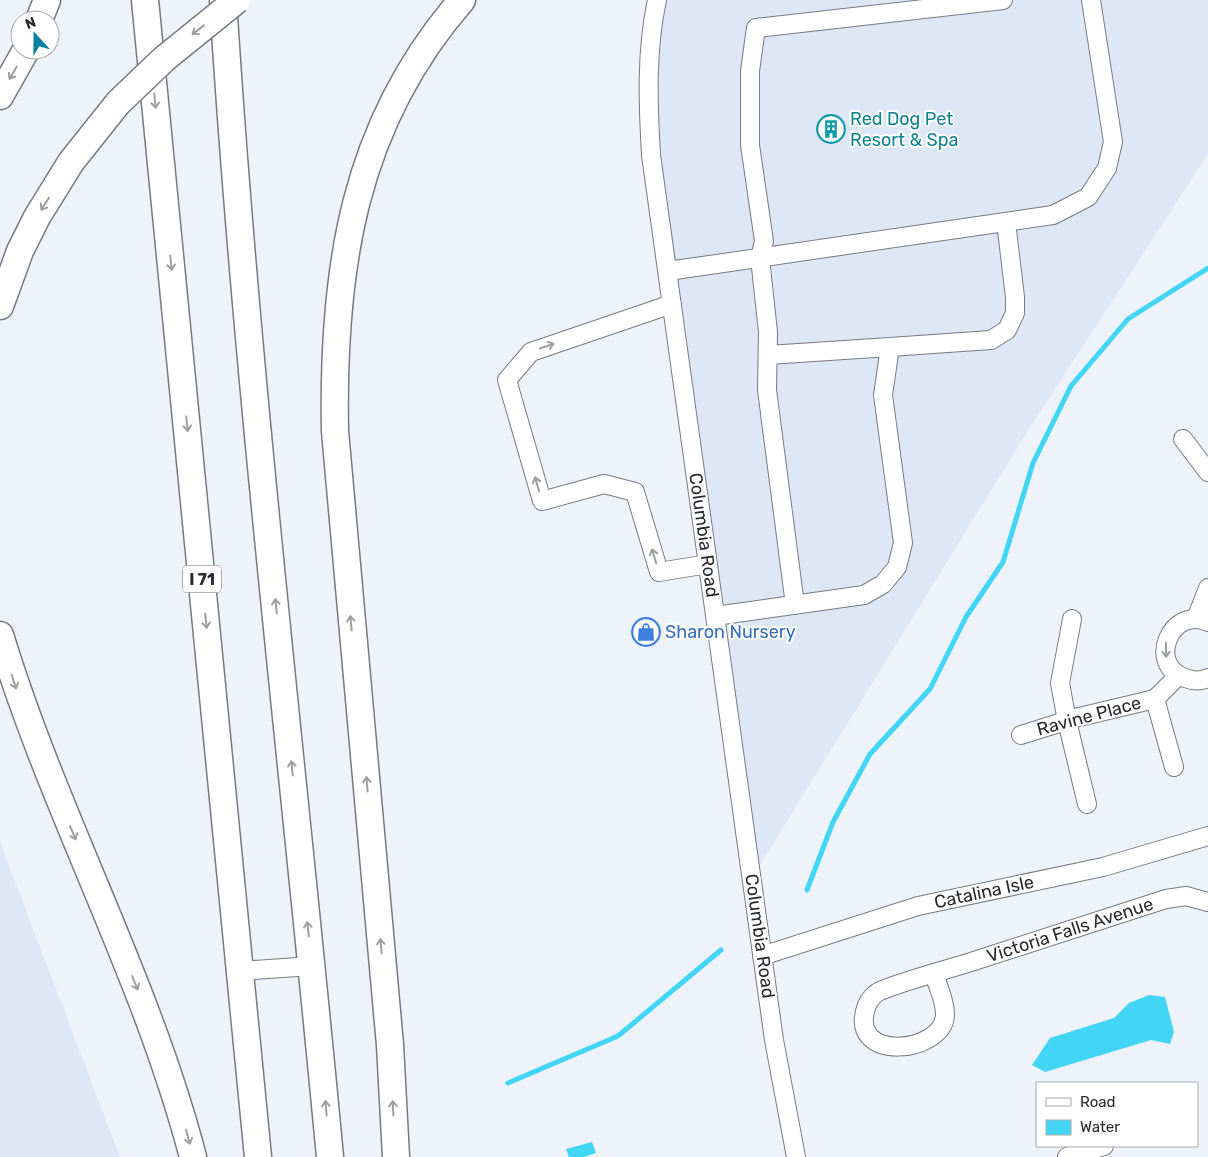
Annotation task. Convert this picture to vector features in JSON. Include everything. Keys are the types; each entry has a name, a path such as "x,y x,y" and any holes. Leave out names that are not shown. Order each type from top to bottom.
{"highway":[{"name":"I 71","path":"145,0 258,1157"},
{"path":"223,0 229,98 259,436 330,1157"},
{"path":"0,306 20,251 37,217 71,162 107,116 151,71 193,34 237,0"},
{"path":"396,1157 389,1035 336,450 334,368 336,317 349,230 370,157 400,87 433,37 462,0"},
{"path":"0,96 20,60"},
{"path":"0,635 43,764 154,1031 179,1103 193,1157"},
{"path":"0,698 43,764"}],"street":[{"name":"Columbia Road","path":"657,0 650,55 649,118 652,154 774,1040 796,1157"},
{"path":"795,605 767,390 768,332 760,258 764,241 748,119 750,71 756,28 1003,0"},
{"path":"668,271 1053,215 1088,197 1107,168 1113,142 1092,0"},
{"path":"768,355 991,340 1007,330 1015,313 1015,297 1006,222"},
{"path":"672,304 531,352 507,380 542,501 604,484 635,492 659,572 708,564"},
{"path":"715,616 864,596 883,584 897,567 903,542 882,395 890,347"},
{"path":"1183,440 1208,472"},
{"path":"1208,588 1202,620 1180,623 1171,630 1164,650 1166,661 1178,676 1193,681 1208,678"},
{"path":"1072,619 1060,683 1087,804"},
{"name":"Ravine Place","path":"1021,735 1067,721 1155,699 1178,676"},
{"path":"1155,699 1174,767"},
{"name":"Catalina Isle","path":"762,956 918,906 1103,867 1208,836"},
{"name":"Victoria Falls Avenue","path":"934,974 943,999 945,1014 942,1027 932,1037 903,1047 886,1046 875,1042 866,1032 863,1019 868,1002 878,992 1166,899 1186,896 1208,902"},
{"path":"240,972 312,966"},
{"path":"1067,1157 1102,1150"}],"shaded area":[{"path":"657,0 1208,0 1208,154 1029,429 752,878 651,155"},
{"path":"0,842 120,1157 0,1157"}],"water":[{"path":"1149,995 1165,997 1174,1032 1170,1044 1151,1040 1045,1072 1032,1065 1050,1038 1114,1018 1129,1003"},
{"path":"592,1142 596,1153 584,1157 569,1157 566,1149"}],"waterway":[{"path":"807,890 833,822 870,754 930,689 966,617 1003,562 1033,463 1071,386 1128,319 1208,268"},
{"path":"508,1083 618,1036 721,950"}],"place":[{"name":"Red Dog Pet Resort & Spa","path":"831,129"},
{"name":"Sharon Nursery","path":"646,632"}]}
